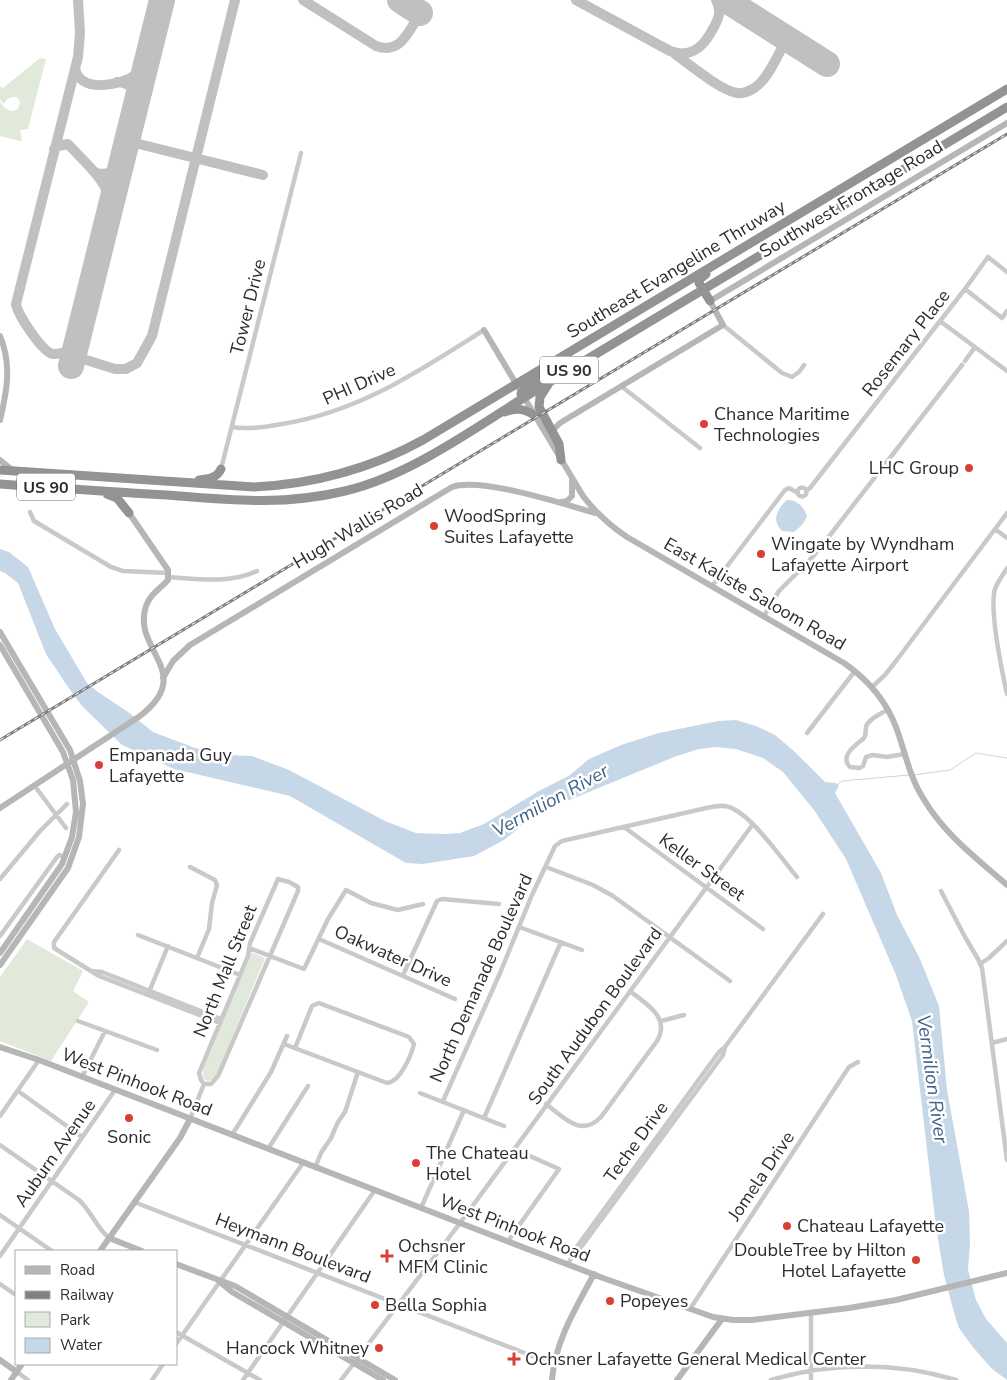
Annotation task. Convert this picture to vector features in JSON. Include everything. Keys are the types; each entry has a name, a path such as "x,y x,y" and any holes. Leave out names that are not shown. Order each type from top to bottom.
{"highway":[{"name":"Southeast Evangeline Thruway","path":"0,470 254,487 284,486 320,480 351,472 383,460 520,391 592,338 1007,89"},
{"name":"US 90","path":"1,484 275,502 310,498 371,483 401,471 436,452 498,413 520,391 550,381 1007,107"},
{"path":"710,301 700,285 700,280 713,266"},
{"path":"710,301 710,294 717,282"},
{"path":"550,381 540,396 539,407 559,444 561,460"},
{"path":"480,424 509,410 526,410 534,415"},
{"path":"200,497 217,495 220,486 221,469"},
{"path":"172,482 211,479 221,469"},
{"path":"200,497 209,492 208,487 205,485"},
{"path":"92,491 113,496 129,513"},
{"path":"129,513 126,501 129,496 136,493"}],"main road":[{"name":"Southwest Frontage Road","path":"710,301 1007,123"},
{"path":"550,427 560,423 723,325 710,301"},
{"name":"East Kaliste Saloom Road","path":"484,330 583,496 597,514 612,527 855,671 872,688 887,710 896,728 915,784 938,820 954,839 1007,885"},
{"path":"0,336 7,360 8,376 0,420"},
{"path":"0,460 14,471"},
{"path":"560,502 567,501 572,496 572,478"},
{"name":"Hugh Wallis Road","path":"0,808 140,716 156,701 164,678 174,660 190,645 452,487 463,484 477,484 560,502 597,514"},
{"path":"129,513 167,566 169,575 166,582 152,596 144,614 146,633 160,660 164,678"},
{"path":"0,632 6,651 71,761 76,812 69,859 57,872 2,955 0,965"},
{"path":"160,660 166,662 174,660"},
{"name":"West Pinhook Road","path":"0,1047 39,1060 232,1134 460,1224 690,1309 722,1319 751,1320 896,1300 1007,1273"},
{"path":"101,1250 180,1138 190,1119"},
{"path":"109,1238 139,1250"},
{"path":"178,1265 220,1282 232,1292 285,1319 355,1361 382,1380"},
{"path":"552,1380 554,1364 563,1333 594,1274"},
{"path":"677,1380 722,1319"},
{"path":"0,1360 17,1372"},
{"path":"355,1361 395,1380"},
{"path":"11,1380 21,1365"}],"street":[{"name":"Tower Drive","path":"221,469 301,153"},
{"name":"Rosemary Place","path":"712,586 785,490 789,488 798,493 800,488 803,487 806,490 810,488 988,258 1007,272"},
{"path":"965,289 1002,318 1007,311"},
{"path":"940,321 1007,371"},
{"path":"723,325 782,373 792,377 804,365"},
{"name":"PHI Drive","path":"232,427 270,426 292,423 323,416 350,406 396,384 484,330"},
{"path":"764,616 779,591 820,548 975,347"},
{"path":"621,386 700,448"},
{"path":"30,512 34,521 112,567 123,570 222,580 244,576 257,571"},
{"path":"872,688 896,661 1007,513"},
{"path":"995,529 1007,538"},
{"path":"1007,568 994,594 996,628 1007,694"},
{"path":"1001,657 1007,656"},
{"path":"1004,678 1007,669"},
{"path":"807,733 855,671"},
{"path":"887,710 869,722 864,737 852,747 846,762 850,766 860,768 863,766 867,756 887,757 904,754"},
{"path":"34,785 66,828"},
{"path":"0,879 27,846 67,804"},
{"name":"North Demanade Boulevard","path":"442,1101 546,867 556,846 562,841 702,809 724,806 733,808 753,824 797,876"},
{"name":"South Audubon Boulevard","path":"341,1380 460,1224 546,1104 753,824"},
{"name":"Keller Street","path":"624,827 764,929"},
{"path":"118,850 53,944 56,949 99,976 220,1021"},
{"path":"0,936 57,857 59,855 69,859"},
{"path":"190,867 214,880 217,885 212,903 208,932 197,958"},
{"path":"546,867 606,892 730,981"},
{"path":"0,868 6,872"},
{"name":"North Mall Street","path":"204,1084 199,1073 248,956 249,948 276,882 280,879 297,886 298,889 270,956"},
{"path":"249,948 304,970 328,919 346,890 370,903 398,910 423,904"},
{"path":"941,891 980,964 1007,1160"},
{"path":"402,975 437,900 498,904"},
{"name":"Teche Drive","path":"568,1264 683,1105 723,1055 725,1047 823,914"},
{"path":"519,927 582,950"},
{"path":"138,935 240,975"},
{"name":"Oakwater Drive","path":"319,939 455,999"},
{"path":"980,964 1007,941"},
{"path":"484,1118 561,942"},
{"path":"149,993 168,946"},
{"path":"190,1119 204,1084 211,1084 218,1076 267,959 270,956"},
{"path":"546,1104 574,1125 586,1126 601,1117 657,1041 661,1032 661,1021 656,1012 630,991"},
{"path":"284,1044 388,1083 393,1083 404,1069 413,1048 413,1042 409,1038 319,1003 312,1006 296,1048"},
{"path":"661,1021 684,1015"},
{"path":"78,1021 157,1050"},
{"path":"82,1077 105,1031"},
{"path":"232,1134 271,1072 287,1036"},
{"path":"992,1043 1007,1039"},
{"path":"0,1116 39,1060"},
{"name":"Jomela Drive","path":"690,1309 849,1067 858,1062"},
{"path":"315,1168 321,1153 345,1112 358,1072"},
{"path":"268,1149 308,1086"},
{"name":"Auburn Avenue","path":"0,1256 115,1090"},
{"path":"18,1091 82,1137"},
{"path":"420,1093 504,1126"},
{"path":"421,1208 464,1110"},
{"path":"0,1145 86,1207 98,1226 109,1238"},
{"path":"508,1241 559,1169 514,1149"},
{"path":"178,1341 303,1163"},
{"path":"243,1380 375,1190"},
{"name":"Heymann Boulevard","path":"134,1202 554,1364"},
{"path":"0,1215 51,1250"},
{"path":"0,1284 15,1294"},
{"path":"811,1313 811,1380"},
{"path":"178,1333 260,1380"},
{"path":"153,1380 162,1365"},
{"path":"771,1380 811,1371 853,1366 923,1372 956,1380"},
{"path":"17,1372 28,1380"}],"green space":[{"path":"40,58 46,59 28,129 20,130 22,141 0,136 0,101 10,111 18,109 20,102 17,97 13,97 4,104 0,99 0,86 3,88"},
{"path":"27,939 83,971 73,991 89,1002 51,1061 0,1041 0,977"},
{"path":"251,952 265,958 216,1076 213,1080 207,1081 203,1078 203,1069"}],"water":[{"path":"787,500 794,501 800,505 807,517 794,532 782,531 776,519 780,507"},
{"name":"Vermilion River","path":"0,549 9,552 28,567 55,629 87,683 153,732 195,748 229,755 252,756 289,770 385,821 416,833 460,833 484,824 570,775 589,759 621,745 659,733 718,721 736,720 756,726 775,735 825,782 836,783 839,786 835,793 881,873 897,915 920,959 939,1006 947,1090 969,1211 970,1243 968,1270 976,1300 986,1319 1007,1343 1007,1380 991,1368 972,1346 959,1328 955,1316 944,1275 936,1227 912,1021 896,975 846,859 814,810 783,772 763,758 736,749 715,747 699,749 674,757 557,805 527,821 504,840 474,856 423,864 406,863 290,796 174,769 122,745 82,706 46,654 18,583 0,571"}],"waterway":[{"path":"913,775 950,770 976,753 1007,758"},
{"path":"837,785 842,781 909,775"}],"taxiway":[{"path":"78,0 80,33 78,57 16,304 31,332 48,352 59,354 76,347 83,359 115,369 126,369 137,363 152,336 235,0"},
{"path":"303,0 376,46 384,48 391,48 401,42 417,19 415,10 425,7"},
{"path":"576,0 677,53 689,53 703,44 717,21 719,9 716,0"},
{"path":"675,54 722,87 730,91 743,93 754,88 763,80 787,39"},
{"path":"75,68 78,76 84,81 100,85 127,80 134,76 147,61"},
{"path":"117,82 125,83 131,87 137,101"},
{"path":"127,141 263,175"},
{"path":"54,149 68,144 101,181 110,198 111,207"},
{"path":"93,171 100,174 112,173 122,163"}],"runway":[{"path":"71,366 162,0"},
{"path":"400,0 420,13"},
{"path":"726,0 827,64"}],"railway":[{"path":"0,740 1007,134"}],"place":[{"name":"Chance Maritime Technologies","path":"704,424"},
{"name":"LHC Group","path":"969,468"},
{"name":"WoodSpring Suites Lafayette","path":"434,526"},
{"name":"Wingate by Wyndham Lafayette Airport","path":"761,554"},
{"name":"Empanada Guy Lafayette","path":"99,765"},
{"name":"Sonic","path":"129,1118"},
{"name":"The Chateau Hotel","path":"416,1163"},
{"name":"Chateau Lafayette","path":"787,1226"},
{"name":"Ochsner MFM Clinic","path":"387,1256"},
{"name":"DoubleTree by Hilton Hotel Lafayette","path":"916,1260"},
{"name":"Popeyes","path":"610,1301"},
{"name":"Bella Sophia","path":"375,1305"},
{"name":"Hancock Whitney","path":"379,1348"},
{"name":"Ochsner Lafayette General Medical Center","path":"514,1359"}]}
